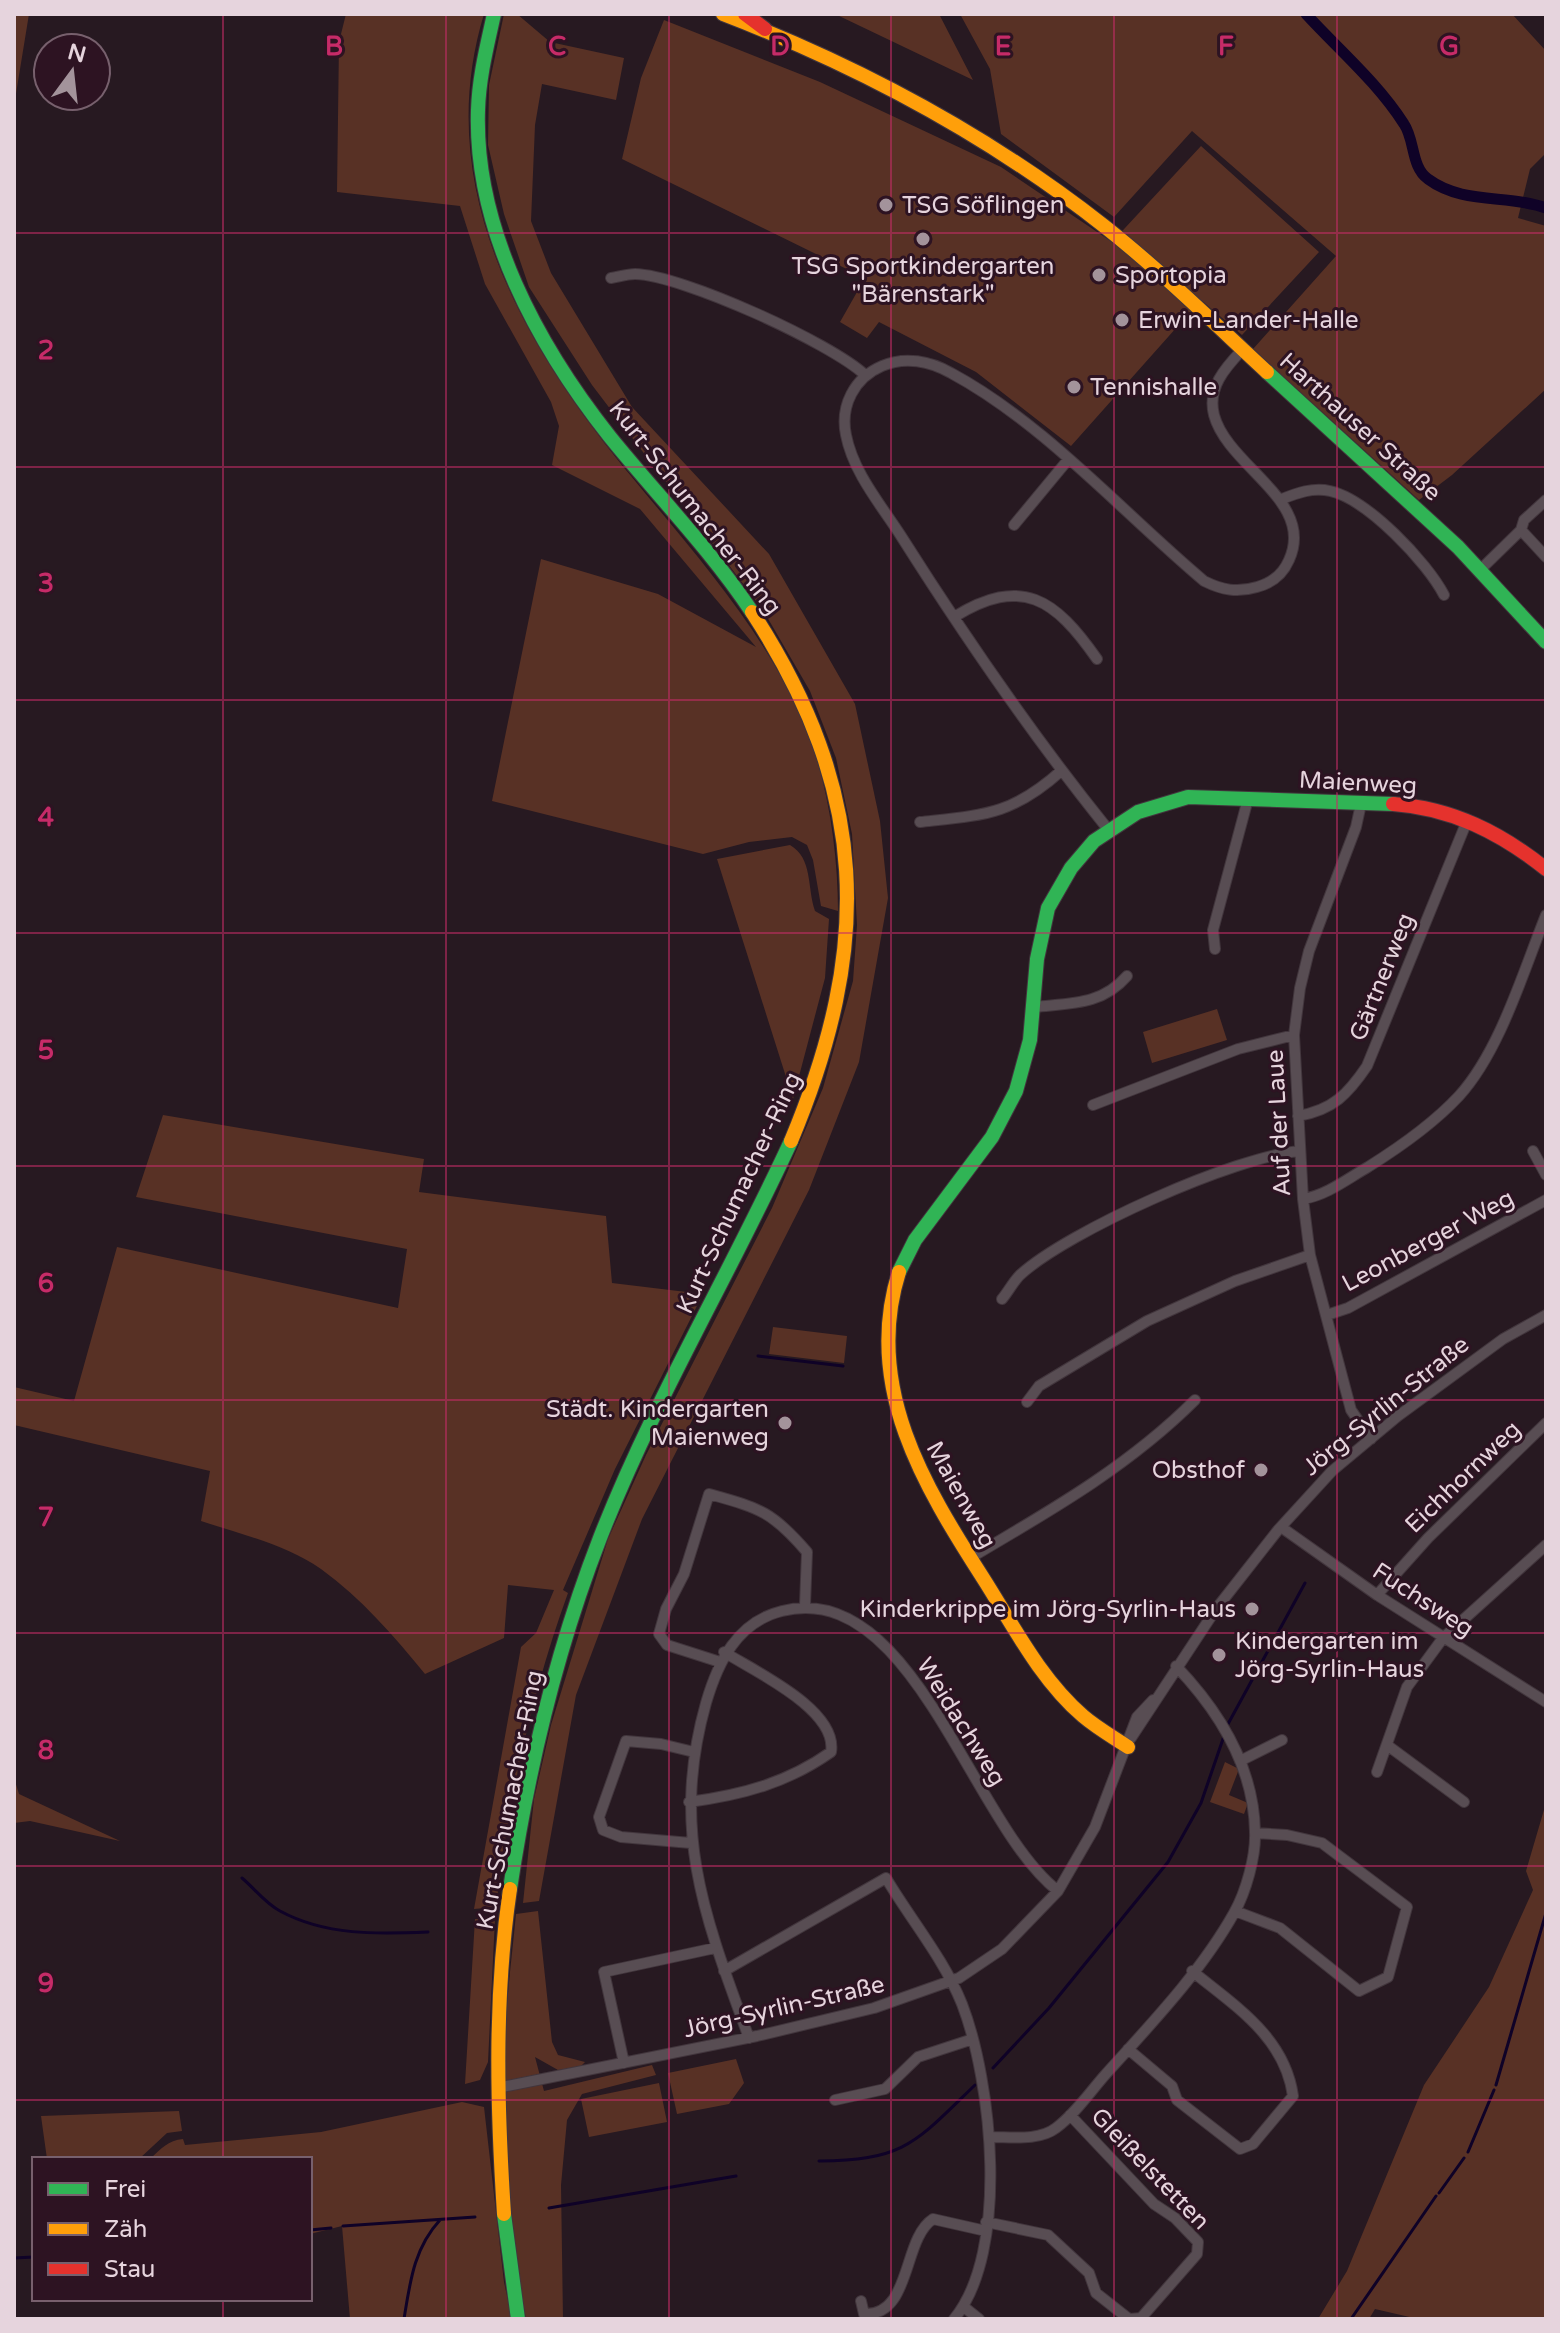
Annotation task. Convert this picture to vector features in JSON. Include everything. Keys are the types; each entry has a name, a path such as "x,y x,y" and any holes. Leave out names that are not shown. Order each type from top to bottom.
{"street":[{"name":"Kurt-Schumacher-Ring","path":"494,14 477,87 477,153 487,205 518,288 569,381 698,540 755,618 800,693 835,793 848,877 845,963 838,1005 808,1108 602,1536 571,1621 543,1730 501,1957 497,2088 504,2222 518,2319"},
{"name":"Harthauser Straße","path":"723,14 765,29 881,82 992,145 1109,231 1418,508 1546,642"},
{"path":"745,14 765,29"},
{"path":"611,278 636,274 669,281 733,305 824,344 865,375"},
{"path":"1107,828 976,655 870,489 851,452 846,435 846,408 865,375 898,361 935,365 985,394 1204,581 1229,591 1261,587 1285,569 1294,538 1282,499 1225,441 1214,415 1217,381 1242,350"},
{"path":"1014,525 1067,461"},
{"path":"1282,499 1316,490 1333,491 1391,529 1435,578 1444,595"},
{"path":"1546,500 1521,524 1521,530 1546,557"},
{"path":"1480,570 1521,530"},
{"path":"954,617 985,599 1000,595 1013,594 1044,603 1072,624 1097,659"},
{"path":"920,822 996,813 1033,796 1061,771"},
{"name":"Maienweg","path":"1130,1742 1072,1705 1021,1638 944,1520 908,1444 889,1362 886,1323 903,1260 984,1150 1018,1089 1029,1051 1037,954 1045,917 1057,888 1077,858 1107,828 1174,799 1200,796 1410,805 1467,821 1526,852 1546,869"},
{"path":"1215,949 1213,930 1248,799"},
{"name":"Auf der Laue","path":"1361,804 1356,827 1309,951 1294,1035 1303,1199 1310,1255 1351,1410 1371,1439"},
{"name":"Gärtnerweg","path":"1298,1116 1333,1106 1349,1093 1367,1066 1467,821"},
{"path":"1303,1199 1327,1191 1387,1155 1437,1118 1461,1094 1487,1054 1546,915"},
{"path":"1035,1007 1090,1002 1107,995 1127,976"},
{"path":"1093,1105 1238,1049 1294,1035"},
{"path":"1002,1299 1020,1275 1093,1228 1152,1200 1219,1175 1286,1152 1300,1151"},
{"path":"1533,1151 1546,1175"},
{"name":"Leonberger Weg","path":"1327,1315 1348,1308 1546,1200"},
{"path":"1027,1402 1039,1386 1147,1321 1235,1281 1310,1255"},
{"name":"Jörg-Syrlin-Straße","path":"497,2088 749,2038 874,2008 951,1982 1002,1949 1058,1891 1095,1827 1130,1742 1145,1722 1153,1700 1281,1527 1332,1471 1371,1439 1499,1341 1546,1315"},
{"path":"970,1558 1097,1482 1167,1428 1195,1400"},
{"name":"Eichhornweg","path":"1377,1595 1428,1538 1546,1423"},
{"path":"689,1802 755,1791 808,1768 831,1752 834,1738 827,1723 792,1695 722,1657 667,1645 659,1634 666,1609 684,1574 709,1494 758,1508 781,1521 807,1552 805,1605"},
{"name":"Fuchsweg","path":"1281,1527 1377,1595 1546,1702"},
{"path":"1377,1772 1407,1687 1443,1638 1546,1545"},
{"name":"Weidachweg","path":"722,1657 749,1627 769,1614 805,1605 844,1615 877,1636 919,1684 979,1789 1028,1863 1058,1891"},
{"path":"722,1657 694,1752 689,1802 691,1843 715,1948 749,2038"},
{"name":"Gleißelstetten","path":"991,2137 1045,2134 1070,2115 1192,1971 1235,1911 1250,1866 1255,1833 1249,1787 1223,1725 1202,1693 1176,1666"},
{"path":"1240,1761 1282,1740"},
{"path":"691,1843 621,1837 603,1830 599,1817 619,1751 626,1741 661,1744 694,1752"},
{"path":"1387,1745 1464,1802"},
{"path":"1235,1911 1280,1928 1359,1991 1388,1977 1407,1907 1322,1843 1287,1835 1255,1833"},
{"name":"Jörg-Syrlin-Straße","path":"724,1971 886,1878 951,1982"},
{"path":"624,2063 604,1972 715,1948"},
{"path":"1128,2049 1172,2086 1177,2100 1240,2149 1253,2144 1293,2096 1271,2038 1192,1971"},
{"path":"951,1982 973,2039 982,2073 991,2137 986,2226 964,2307 954,2319"},
{"path":"835,2100 885,2089 918,2057 973,2039"},
{"name":"Gleißelstetten","path":"1070,2115 1154,2204 1175,2218 1198,2242 1197,2254 1141,2318 1129,2319"},
{"path":"861,2301 864,2314 873,2314 889,2303 902,2283 923,2225 933,2219 1048,2235 1089,2273 1096,2293 1129,2319"},
{"path":"964,2307 979,2319"}],"shaded area":[{"path":"14,14 29,14 14,106"},
{"path":"346,14 484,14 471,78 469,141 479,202 497,261 523,318 555,373 592,426 728,596 790,693 814,749 826,794 834,842 838,911 821,906 813,860 807,845 792,837 749,842 703,854 492,801 541,559 658,594 756,647 640,509 552,465 559,426 551,402 485,284 460,206 337,192 339,42"},
{"path":"504,14 517,14 550,42 624,58 616,100 542,84 535,125 531,221 551,273 632,407 769,554 855,704 880,821 888,898 859,1062 809,1190 642,1519 576,1695 539,1901 523,1903 534,1799 551,1725 608,1539 646,1455 772,1208 823,1088 853,981 857,925 852,834 836,758 810,691 763,610 592,385 529,287 504,214 488,145 489,85"},
{"path":"835,14 939,14 973,80"},
{"path":"960,14 1512,14 1546,51 1546,153 1530,169 1518,218 1546,226 1546,389 1452,475 1419,500 1253,349 1336,256 1192,131 1114,217 1001,134 990,69"},
{"name":"TSG Söflingen","path":"664,20 820,82 1001,167 1112,242 1201,146 1319,252 1242,335 1201,300 1071,446 976,372 879,322 867,338 840,322 865,278 622,159 641,78"},
{"path":"790,845 806,866 815,911 829,919 825,978 793,1099 717,859"},
{"path":"1217,1009 1227,1040 1152,1063 1143,1032"},
{"path":"163,1115 424,1159 419,1192 606,1216 612,1283 703,1294 615,1469 563,1590 568,1593 543,1670 523,1748 496,1907 474,1909 521,1647 536,1633 554,1590 508,1585 504,1638 425,1674 376,1618 321,1569 278,1547 201,1521 210,1471 14,1425 14,1387 74,1401 117,1247 398,1308 407,1249 136,1197"},
{"path":"773,1327 847,1336 844,1363 769,1354"},
{"path":"1225,1762 1239,1769 1229,1795 1248,1803 1244,1814 1210,1802"},
{"path":"14,1778 19,1794 120,1841 30,1821 14,1823"},
{"path":"1546,1803 1546,2319 1418,2319 1375,2309 1369,2319 1318,2319 1347,2271 1424,2085 1489,1987 1533,1890 1526,1871"},
{"path":"538,1911 552,2042 558,2055 585,2062 579,2068 558,2070 535,2057 544,2091 652,2065 656,2075 582,2094 567,2120 561,2185 563,2319 526,2319 515,2251 506,2147 506,2027 516,1914"},
{"path":"495,1918 488,2062 480,2080 465,2084 475,1919"},
{"path":"736,2059 744,2083 729,2104 677,2114 668,2073"},
{"path":"659,2083 667,2122 589,2137 581,2099"},
{"path":"462,2102 484,2107 504,2282 512,2319 350,2319 342,2226 312,2234 312,2157 152,2157 173,2141 183,2139 185,2145 321,2132"},
{"path":"179,2111 182,2131 167,2133 141,2157 47,2157 41,2116"}],"waterway":[{"path":"1306,14 1370,80 1393,109 1407,130 1416,161 1428,179 1456,193 1546,208"},
{"path":"758,1356 843,1366"},
{"path":"1228,1724 1305,1583"},
{"path":"993,2068 1049,2008 1168,1862 1201,1803 1224,1736"},
{"path":"242,1878 275,1908 315,1925 352,1932 428,1932"},
{"path":"1496,2085 1546,1913"},
{"path":"819,2161 871,2157 907,2144 975,2085"},
{"path":"1468,2152 1494,2090"},
{"path":"1439,2193 1464,2158"},
{"path":"549,2208 736,2176"},
{"path":"1351,2319 1436,2196"},
{"path":"343,2226 475,2217"},
{"path":"404,2319 419,2254 440,2220"},
{"path":"312,2230 331,2228"},
{"path":"14,2258 32,2257"}],"traffic: fast":[{"path":"494,14 479,98 480,154 487,198 499,242 516,284 558,364 583,402 719,566 752,612"},
{"path":"1267,372 1458,547 1546,642"},
{"path":"899,1272 915,1240 992,1137 1016,1091 1030,1040 1037,959 1048,908 1071,868 1094,841 1138,812 1188,797 1393,804"},
{"path":"510,1889 525,1799 545,1711 570,1624 600,1538 644,1437 791,1141"},
{"path":"504,2214 518,2319"}],"traffic: slow":[{"path":"723,14 874,80 1015,162 1125,243 1267,372"},
{"path":"752,612 791,678 819,743 837,807 846,870 846,935 836,1001 818,1069 791,1141"},
{"path":"899,1272 890,1314 889,1355 894,1395 921,1471 961,1543 1040,1668 1083,1716 1128,1747"},
{"path":"504,2214 498,2052 501,1970 510,1889"}],"traffic: jam":[{"path":"745,14 765,29"},
{"path":"1393,804 1415,806 1475,824 1546,869"}],"place":[{"name":"TSG Söflingen","path":"886,205"},
{"name":"TSG Sportkindergarten \"Bärenstark\"","path":"923,239"},
{"name":"Sportopia","path":"1099,275"},
{"name":"Erwin-Lander-Halle","path":"1122,320"},
{"name":"Tennishalle","path":"1074,387"},
{"name":"Städt. Kindergarten Maienweg","path":"785,1423"},
{"name":"Obsthof","path":"1261,1470"},
{"name":"Kinderkrippe im Jörg-Syrlin-Haus","path":"1252,1609"},
{"name":"Kindergarten im Jörg-Syrlin-Haus","path":"1219,1655"}]}
